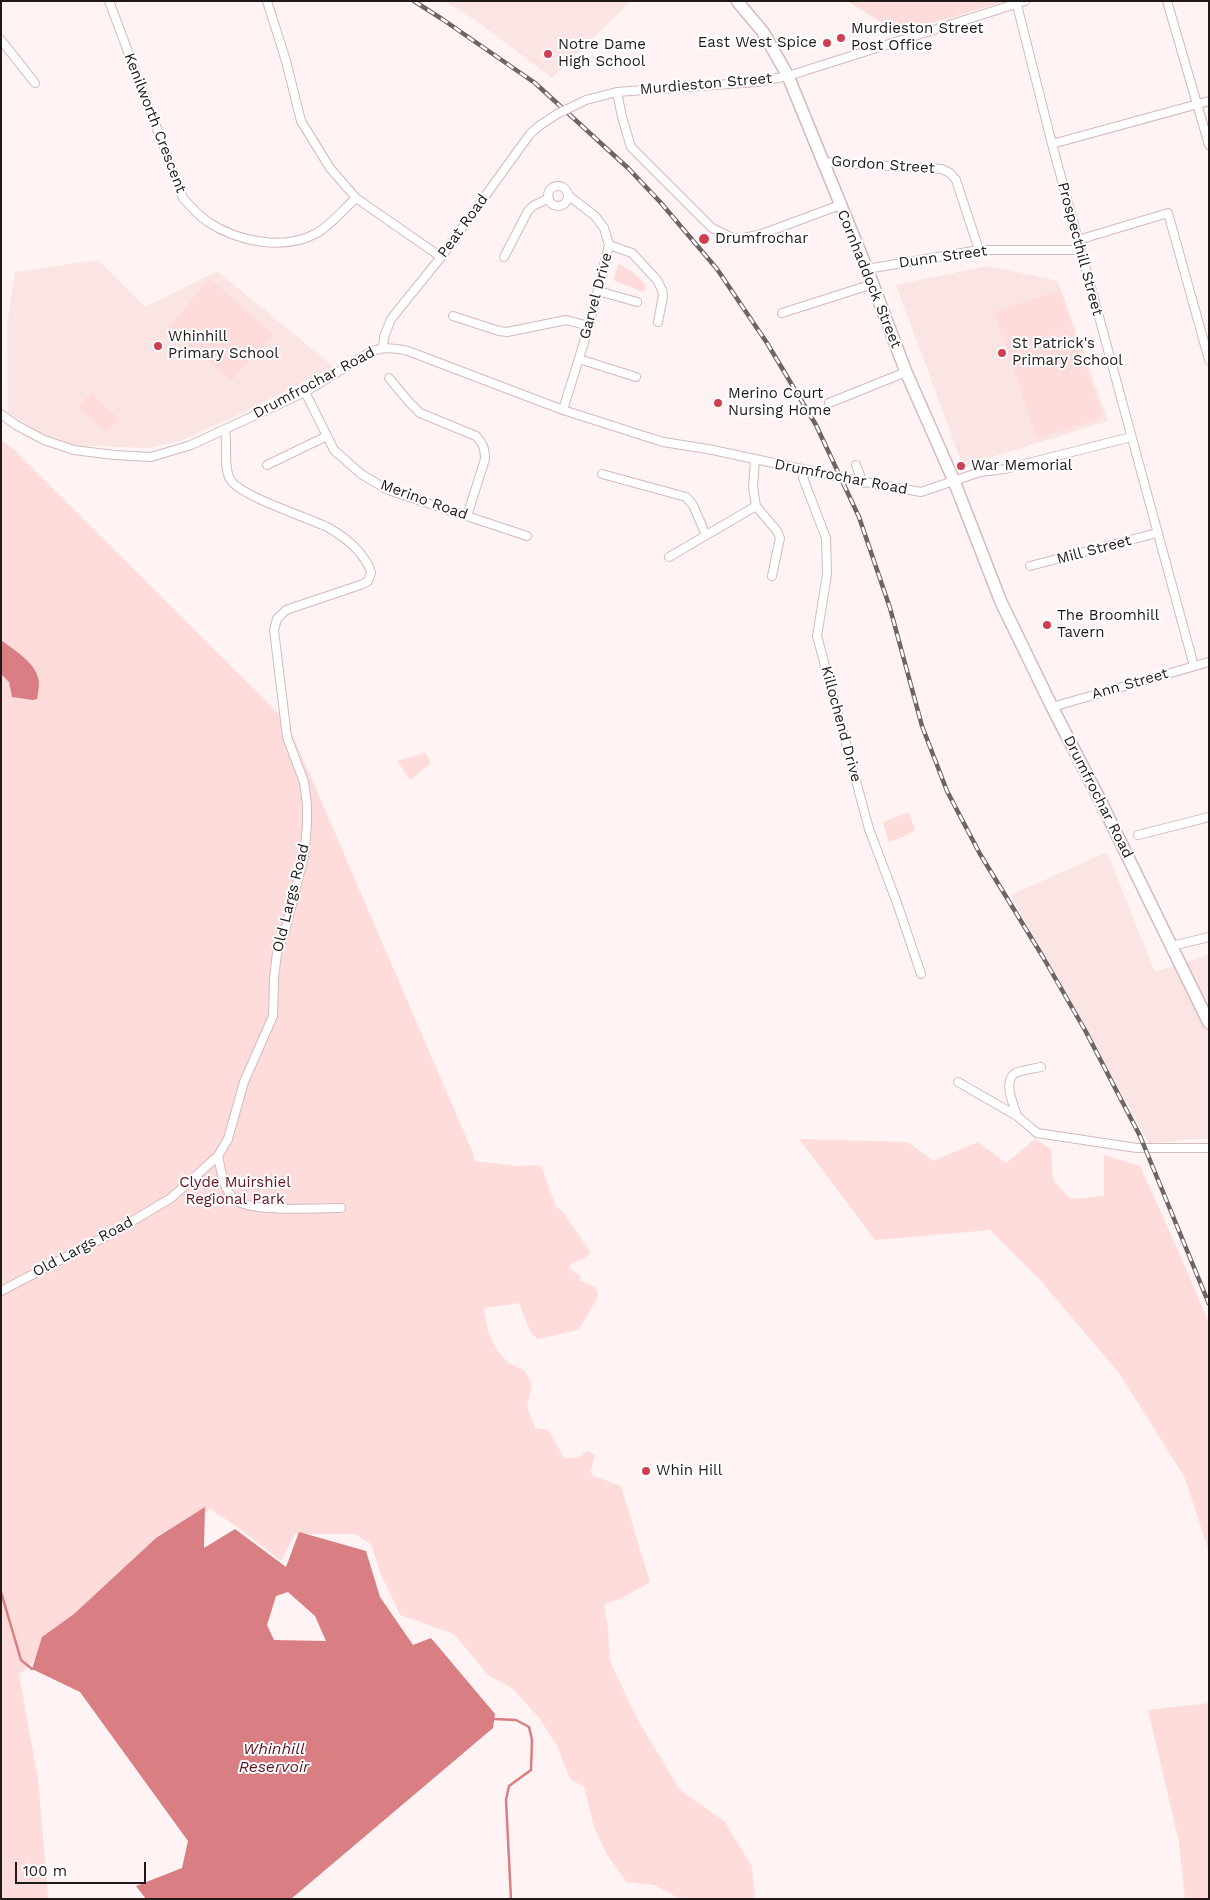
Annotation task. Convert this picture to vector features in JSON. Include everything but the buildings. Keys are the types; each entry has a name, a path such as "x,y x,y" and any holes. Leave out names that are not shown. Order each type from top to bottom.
{"main road":[{"name":"Cornhaddock Street","path":"737,1 763,32 788,76 873,284 906,372 954,481"},
{"name":"Drumfrochar Road","path":"954,481 1001,602 1209,1023"}],"street":[{"name":"Kenilworth Crescent","path":"109,1 183,198 195,212 209,223 237,236 273,244 294,241 316,234 356,198"},
{"path":"267,1 286,61 301,121 330,168 356,198 440,257"},
{"path":"1167,1 1209,145"},
{"name":"Murdieston Street","path":"586,100 617,92 757,82 788,76 1021,3"},
{"name":"Prospecthill Street","path":"1021,3 1052,144 1194,666"},
{"path":"1,40 35,83"},
{"path":"617,92 622,117 632,146 712,228 733,238 744,238 762,234 840,205"},
{"name":"Peat Road","path":"383,347 384,337 391,319 440,257 530,134 557,114 586,100"},
{"path":"1052,144 1209,102"},
{"name":"Gordon Street","path":"822,162 942,169 950,173 956,180 979,250"},
{"path":"557,186 565,188 568,196 567,202 560,206 552,203 549,198 550,190 557,186"},
{"name":"Garvel Drive","path":"563,410 589,326 609,245 604,228 595,216 568,196"},
{"path":"504,256 528,211 533,206 549,198"},
{"path":"1078,240 1168,213 1209,360"},
{"path":"609,245 632,254 657,280 663,296 658,322"},
{"name":"Dunn Street","path":"867,269 979,250 1080,250"},
{"path":"782,313 873,284"},
{"path":"598,291 638,302"},
{"path":"454,316 507,332 566,320 589,326"},
{"name":"Drumfrochar Road","path":"1,414 16,425 44,440 74,450 151,457 191,445 305,392 372,351 383,347 408,350 563,410 663,442 708,449 861,482 921,492 954,481"},
{"path":"579,360 636,377"},
{"path":"829,403 906,372"},
{"path":"389,378 420,413 476,436 482,442 485,459 467,516"},
{"name":"Merino Road","path":"305,392 334,450 361,474 388,490 527,536"},
{"name":"Old Largs Road","path":"1,1290 114,1232 170,1198 218,1156 228,1139 244,1082 273,1016 277,953 304,856 307,826 304,782 287,737 274,630 277,619 286,610 363,584 368,581 371,573 368,564 355,547 328,528 243,491 231,480 226,461 228,442 224,430"},
{"path":"267,465 327,436"},
{"path":"954,481 980,472 1005,469 1131,437"},
{"path":"756,460 753,487 756,506 777,531 780,538 772,576"},
{"path":"856,465 861,482"},
{"name":"Killochend Drive","path":"807,470 803,478 826,538 826,574 817,636 869,829 921,974"},
{"path":"602,474 686,497 693,505 706,535"},
{"path":"669,557 756,506"},
{"name":"Mill Street","path":"1030,566 1157,533"},
{"name":"Ann Street","path":"1052,707 1209,662"},
{"path":"1138,835 1209,817"},
{"path":"1172,946 1209,937"},
{"path":"1017,1116 1009,1087 1012,1078 1015,1074 1041,1067"},
{"path":"958,1082 1017,1116 1038,1133 1137,1148 1209,1148"},
{"path":"218,1156 227,1189 235,1200 253,1207 341,1208"}],"shaded area":[{"name":"Notre Dame High School","path":"445,1 631,1 552,78 475,20"},
{"name":"Whinhill Primary School","path":"98,260 145,307 217,271 334,367 236,416 180,441 149,448 67,445 35,430 8,412 7,325 15,272"},
{"name":"St Patrick's Primary School","path":"988,266 1058,281 1108,421 963,466 896,285"},
{"path":"1107,852 1155,972 1209,955 1209,1138 1149,1143 1011,895"}],"green space":[{"path":"847,1 1006,1 899,33"},
{"path":"619,264 634,273 647,286 643,292 613,280"},
{"path":"210,279 273,334 231,381 169,326"},
{"path":"1060,290 1103,417 1037,439 994,312"},
{"path":"91,393 119,419 106,432 78,407"},
{"name":"Clyde Muirshiel Regional Park","path":"1,440 12,448 287,722 473,1153 474,1161 517,1166 541,1166 556,1206 563,1212 591,1253 568,1267 581,1277 579,1280 595,1287 598,1293 597,1299 578,1330 537,1339 530,1331 519,1303 484,1308 488,1332 497,1350 508,1363 524,1370 532,1385 527,1407 535,1428 548,1430 564,1458 578,1458 588,1451 595,1455 590,1472 596,1477 621,1486 650,1582 620,1599 604,1604 610,1661 636,1717 680,1790 725,1822 752,1867 755,1899 680,1899 654,1885 627,1882 607,1855 594,1827 584,1787 570,1779 557,1746 539,1718 512,1688 488,1675 454,1634 400,1615 380,1572 371,1544 355,1534 295,1534 281,1561 236,1526 210,1509 116,1583 19,1675 38,1779 48,1899 1,1899"},
{"path":"425,753 431,763 410,780 397,761"},
{"path":"909,812 915,830 889,842 883,822"},
{"path":"799,1139 908,1142 933,1161 978,1142 1006,1163 1035,1139 1051,1149 1053,1180 1071,1199 1104,1196 1104,1155 1140,1166 1209,1324 1209,1552 1185,1478 1119,1373 1040,1280 990,1230 875,1240"},
{"path":"1209,1703 1209,1899 1185,1899 1179,1842 1148,1710"}],"water":[{"path":"1,640 30,663 34,669 39,682 37,699 12,697 9,682 1,674"},
{"name":"Whinhill Reservoir","path":"205,1507 204,1548 235,1529 286,1567 299,1532 366,1551 380,1597 413,1645 431,1638 495,1714 493,1728 291,1899 146,1899 136,1886 182,1868 188,1841 80,1692 32,1669 42,1637 74,1614 156,1538","holes":["288,1592 315,1616 326,1641 274,1640 267,1625 276,1596"]}],"waterway":[{"path":"1,1592 21,1660 32,1669"},
{"path":"494,1719 516,1720 529,1727 532,1740 531,1770 509,1786 506,1800 511,1899"}],"railway":[{"path":"414,1 535,83 629,169 661,203 717,269 767,343 816,425 859,517 890,608 922,726 947,791 980,854 1086,1032 1140,1136 1209,1304"}],"place":[{"name":"Murdieston Street Post Office","path":"841,38"},
{"name":"East West Spice","path":"827,43"},
{"name":"Notre Dame High School","path":"548,54"},
{"name":"Drumfrochar","path":"704,239"},
{"name":"Whinhill Primary School","path":"158,346"},
{"name":"St Patrick's Primary School","path":"1002,353"},
{"name":"Merino Court Nursing Home","path":"718,403"},
{"name":"War Memorial","path":"961,466"},
{"name":"The Broomhill Tavern","path":"1047,625"},
{"name":"Whin Hill","path":"646,1471"}]}
